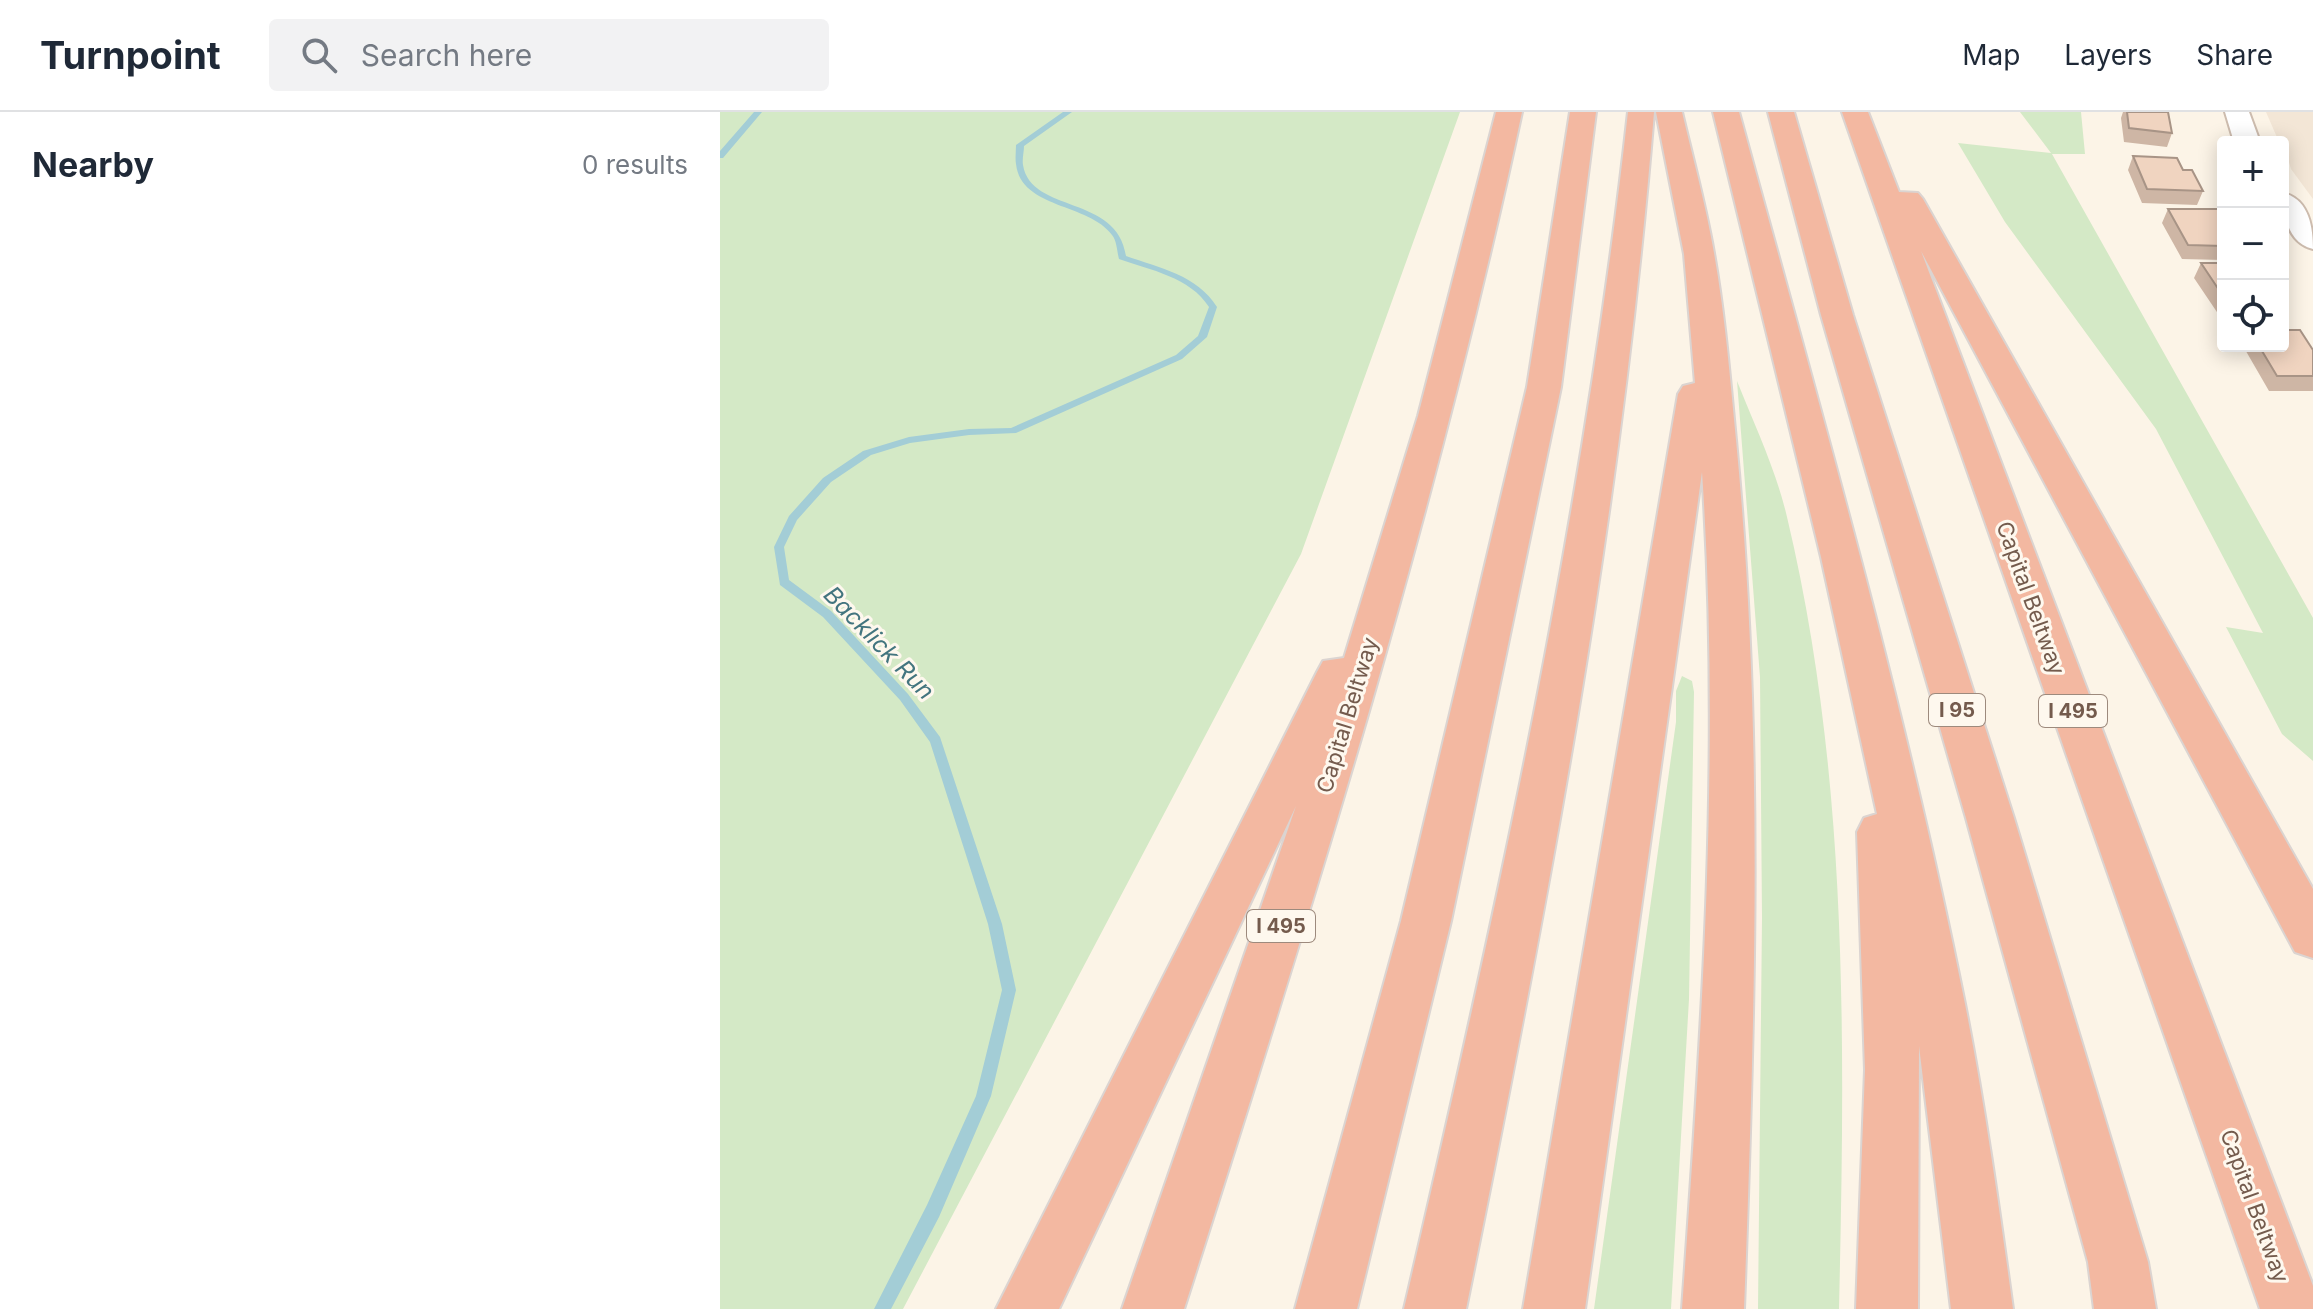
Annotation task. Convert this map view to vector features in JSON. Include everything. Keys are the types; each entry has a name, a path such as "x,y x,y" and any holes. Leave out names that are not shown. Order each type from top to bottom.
{"highway":[{"name":"Capital Beltway","path":"1153,1309 1280,932 1402,541 1481,244 1509,112"},
{"path":"1326,1309 1426,921 1544,387 1583,112"},
{"path":"1435,1309 1502,1000 1581,582 1629,266 1641,112"},
{"path":"1669,112 1699,255 1723,488 1731,642 1733,834 1727,1072 1713,1309"},
{"path":"1726,112 1838,545 1915,879 1968,1174 1982,1309"},
{"name":"I 95","path":"1781,112 1837,315 1994,833 2118,1262 2125,1309"},
{"name":"Capital Beltway","path":"1857,112 2291,1309"},
{"path":"1857,112 2313,936"},
{"path":"1554,1309 1688,454 1705,313"},
{"path":"1027,1309 1402,541"},
{"path":"1838,545 1872,751 1888,916 1894,1136 1887,1309"}],"street":[{"path":"2237,112 2245,136"},
{"path":"2288,208 2313,241"}],"shaded area":[{"path":"2266,112 2313,112 2313,199 2291,169 2289,136 2276,136"}],"green space":[{"path":"720,112 1460,112 1301,554 903,1309 720,1309"},
{"path":"2020,112 2081,112 2085,154 2052,154 2313,618 2313,761 2282,734 2226,627 2263,633 2156,429 2005,222 1958,143 2051,153"},
{"path":"1737,381 1771,465 1787,517 1807,615 1822,713 1832,812 1842,1011 1839,1309 1758,1309 1762,917 1760,677"},
{"path":"1682,676 1692,681 1694,692 1689,999 1671,1309 1594,1309 1676,722 1676,691"}],"building":[{"path":"2127,112 2168,112 2172,133 2129,128"},
{"path":"2133,156 2177,158 2183,170 2192,170 2203,191 2147,189"},
{"path":"2168,209 2217,209 2217,246 2188,245"},
{"path":"2201,263 2217,263 2217,287"},
{"path":"2289,330 2300,330 2313,350 2313,376 2277,376 2263,352 2289,352"}],"waterway":[{"path":"720,156 758,112"},
{"name":"Backlick Run","path":"882,1309 933,1211 983,1096 1009,990 995,924 936,740 904,697 827,614 784,582 779,547 793,518 827,480 867,453 909,440 969,432 1013,431 1179,357 1202,337 1213,307 1197,288 1174,275 1122,257 1117,235 1102,221 1052,200 1026,181 1019,166 1020,145 1068,112"}]}
